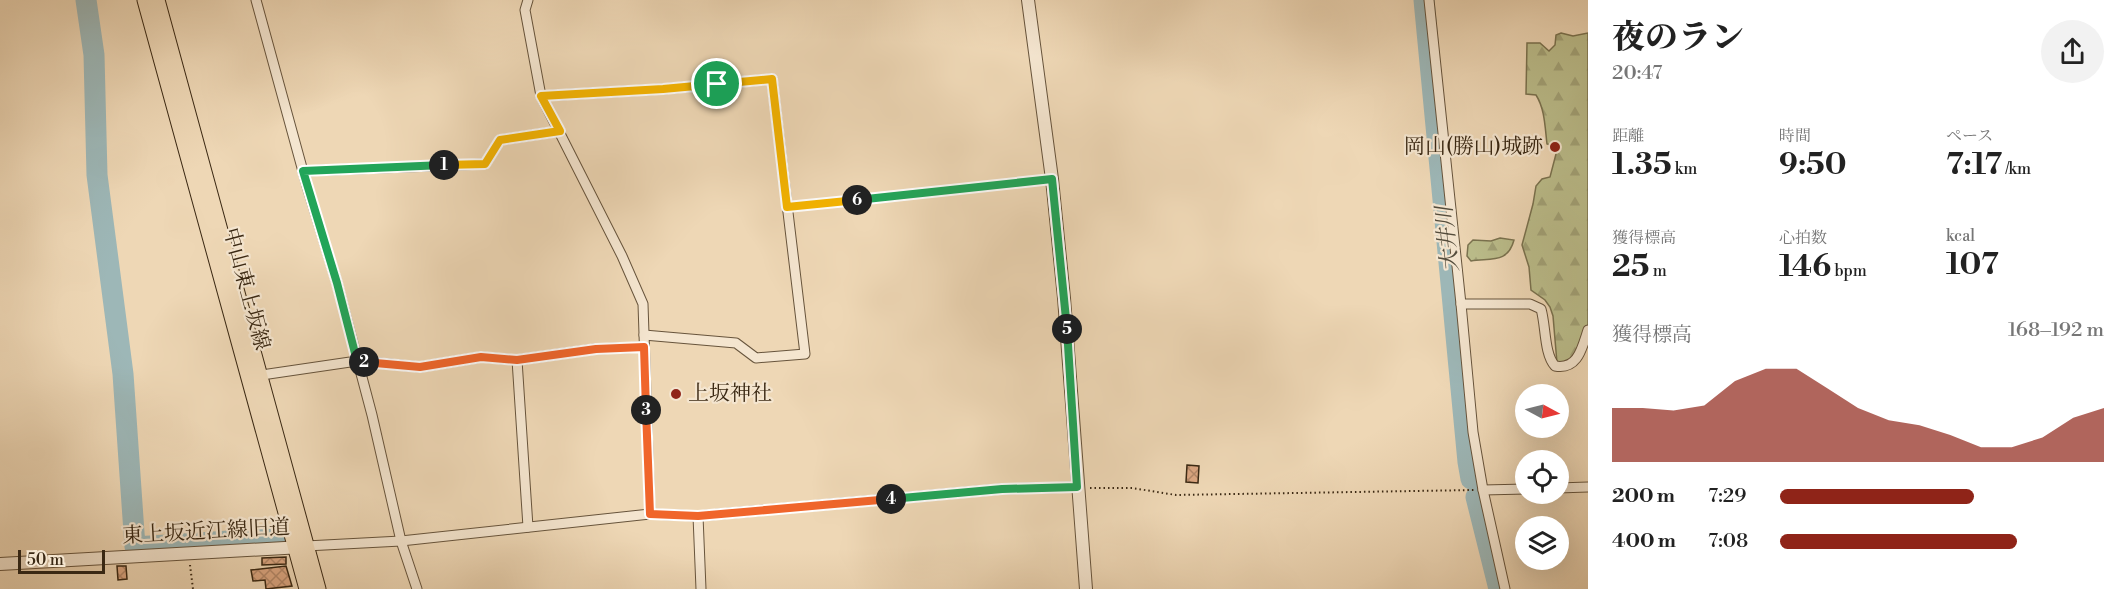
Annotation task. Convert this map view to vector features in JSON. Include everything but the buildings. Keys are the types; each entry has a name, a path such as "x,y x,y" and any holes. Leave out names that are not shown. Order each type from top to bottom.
{"main road":[{"name":"中山東上坂線","path":"145,0 254,376"},
{"name":"中山東上坂線","path":"157,0 300,547 307,589"},
{"name":"中山東上坂線","path":"300,547 318,589"}],"street":[{"path":"256,0 303,171 337,283 401,542 417,589"},
{"path":"527,0 525,10 541,96 622,256 643,304 650,514"},
{"path":"1028,0 1052,179 1064,298 1086,589"},
{"path":"1429,0 1473,432 1505,589"},
{"path":"541,96 663,89 772,79 805,354 756,358 736,343 644,335"},
{"path":"303,171 485,164 500,140 560,131"},
{"path":"1461,304 1530,304 1541,309 1549,359 1555,366 1565,367 1573,364 1588,330"},
{"path":"254,376 357,361 420,367 481,357 517,360 596,349 644,347"},
{"path":"517,360 528,527"},
{"path":"300,547 401,542 650,514 698,516 1002,489 1077,487"},
{"path":"1569,488 1588,487"},
{"path":"1483,490 1515,489"},
{"path":"698,516 702,589"},
{"name":"東上坂近江線旧道","path":"0,564 300,547"}],"path":[{"path":"787,207 1052,179"},
{"path":"1077,487 1132,488 1176,495 1483,490"},
{"path":"188,553 193,589"}],"green space":[{"path":"1561,33 1573,36 1588,33 1588,326 1577,360 1557,363 1553,316 1545,300 1531,290 1529,267 1522,245 1536,186 1542,179 1550,177 1556,154 1551,145 1547,144 1539,100 1536,95 1526,94 1527,43 1540,43 1549,51 1555,45 1556,35"},
{"path":"1500,238 1514,240 1508,253 1503,256 1471,261 1467,256 1468,245 1473,240 1491,241"}],"waterway":[{"path":"86,0 94,55 97,175 123,374 135,547 278,538"},
{"name":"大井川","path":"1424,0 1471,479"},
{"name":"大井川","path":"1476,497 1499,589"}],"place":[{"name":"岡山(勝山)城跡","path":"1555,147"},
{"name":"上坂神社","path":"676,394"}],"route":[{"path":"772,79 787,207 1052,179 1064,298 1077,487 1002,489 698,516 650,514 644,347 596,349 517,360 481,357 420,367 357,361 337,283 303,171 485,164 500,140 560,131 541,96 717,84 772,79"}]}
